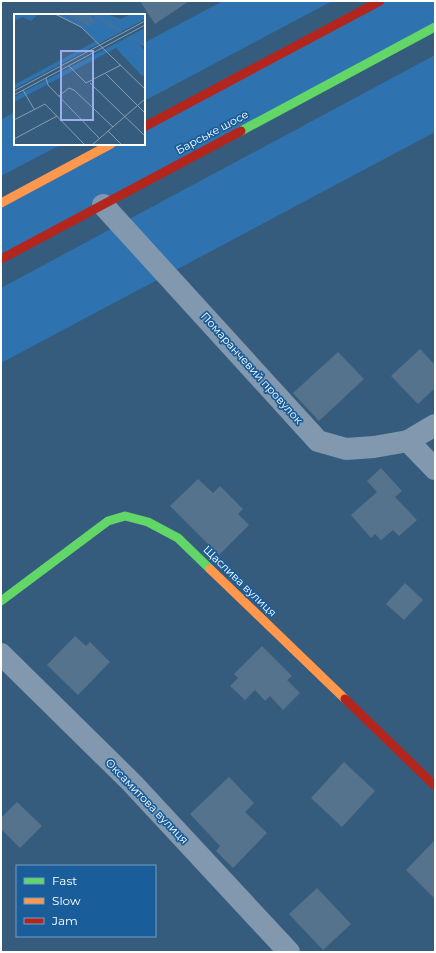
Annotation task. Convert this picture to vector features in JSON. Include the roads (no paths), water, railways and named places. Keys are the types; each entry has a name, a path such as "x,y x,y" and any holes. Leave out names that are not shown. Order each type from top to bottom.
{"main road":[{"path":"145,126 380,1"},
{"name":"Барське шосе","path":"1,259 435,27"},
{"path":"1,203 109,145"},
{"name":"Щаслива вулиця","path":"1,601 108,521 125,516 148,522 178,538 435,786"}],"street":[{"name":"Помаранчевий провулок","path":"103,205 318,440 346,449 374,447 408,441 435,425"},
{"path":"408,441 435,469"},
{"name":"Оксамитова вулиця","path":"1,654 132,783 289,952"}]}
